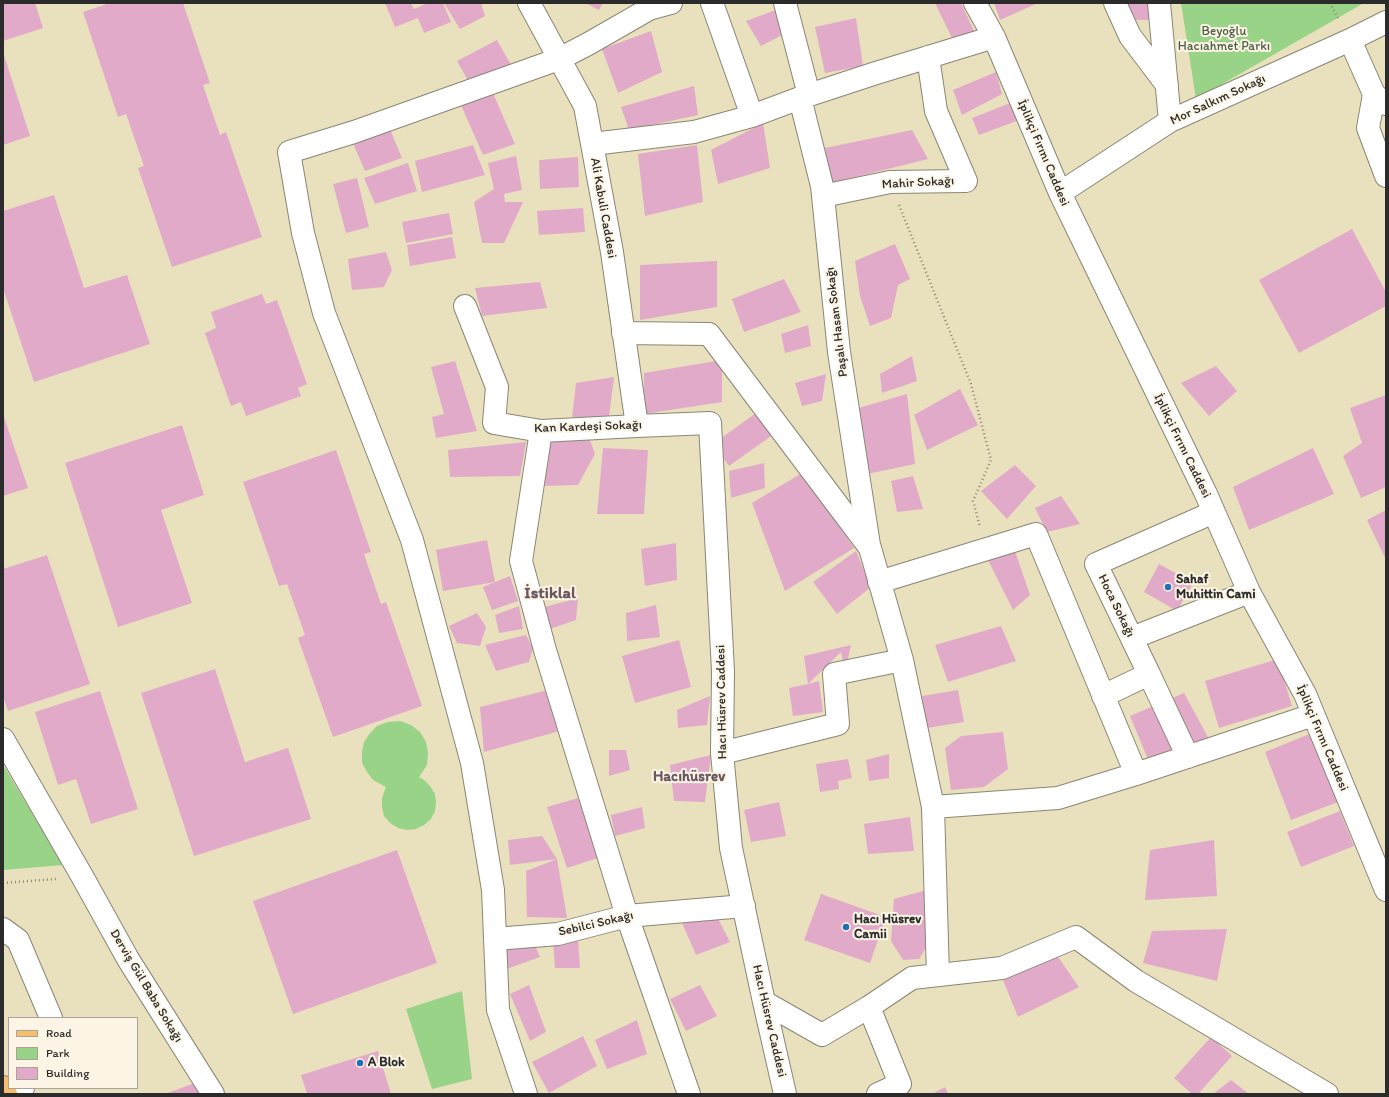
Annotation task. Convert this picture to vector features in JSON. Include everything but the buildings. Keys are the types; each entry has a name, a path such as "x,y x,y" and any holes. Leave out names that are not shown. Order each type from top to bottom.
{"main road":[{"path":"3,1087 6,1094"}],"street":[{"name":"Ali Kabuli Caddesi","path":"529,3 585,106 612,252 637,426"},
{"path":"526,1094 498,1010 493,890 472,763 412,540 324,313 303,233 289,152 354,132 559,59 588,44 648,6 671,3"},
{"path":"712,3 752,116"},
{"name":"Paşalı Hasan Sokağı","path":"785,3 822,186 839,352 870,548 902,660 934,807 938,975"},
{"name":"İplikçi Fırını Caddesi","path":"975,3 994,37 1060,193 1214,512 1249,592 1305,694 1386,890"},
{"path":"1115,3 1130,36 1167,85"},
{"path":"1159,3 1170,121"},
{"name":"Mor Salkım Sokağı","path":"1060,193 1170,121 1350,40 1386,22"},
{"path":"592,144 694,132 752,116 804,96 994,37"},
{"path":"1350,40 1380,99 1368,128 1386,176"},
{"name":"Mahir Sokağı","path":"823,196 890,182 966,181 936,111 928,57"},
{"name":"Kan Kardeşi Sokağı","path":"465,306 497,387 494,423 541,431 710,423"},
{"path":"623,333 709,334 870,548"},
{"name":"Hacı Hüsrev Caddesi","path":"710,423 722,671 722,753 731,848 785,1094"},
{"path":"541,431 521,561 545,650 627,916 689,1094"},
{"name":"Hoca Sokağı","path":"1188,757 1096,564 1214,512"},
{"path":"879,582 1036,534 1136,774"},
{"path":"1132,638 1249,592"},
{"path":"722,753 838,724 834,674 902,660"},
{"path":"1103,696 1149,674"},
{"path":"934,807 1058,798 1136,774 1314,715"},
{"name":"Derviş Gül Baba Sokağı","path":"3,739 128,959 213,1094"},
{"name":"Sebilci Sokağı","path":"495,939 558,934 627,916 744,906"},
{"path":"3,929 18,940 51,1017"},
{"path":"764,1002 822,1035 869,1007 912,978 1002,968 1076,937 1136,981 1327,1094"},
{"path":"869,1007 900,1084 878,1094"}],"path":[{"path":"890,182 971,384 991,460 974,501 985,549"},
{"path":"3,883 82,876"}],"green space":[{"name":"Beyoğlu Hacıahmet Parkı","path":"1181,3 1364,3 1196,99"},
{"path":"400,721 411,725 420,732 426,742 428,753 427,765 419,777 430,786 435,794 436,802 435,811 431,819 416,829 407,830 398,828 390,823 384,816 382,798 386,787 373,780 362,763 364,742 370,733 377,726 388,722"},
{"path":"3,765 63,865 3,870"},
{"path":"462,991 472,1079 432,1089 406,1009"}],"place":[{"name":"Sahaf Muhittin Cami","path":"1168,587"},
{"name":"Hacı Hüsrev Camii","path":"846,927"},
{"name":"A Blok","path":"360,1063"}],"district":[{"name":"İstiklal","path":"550,594"},
{"name":"Hacıhüsrev","path":"689,777"}]}
